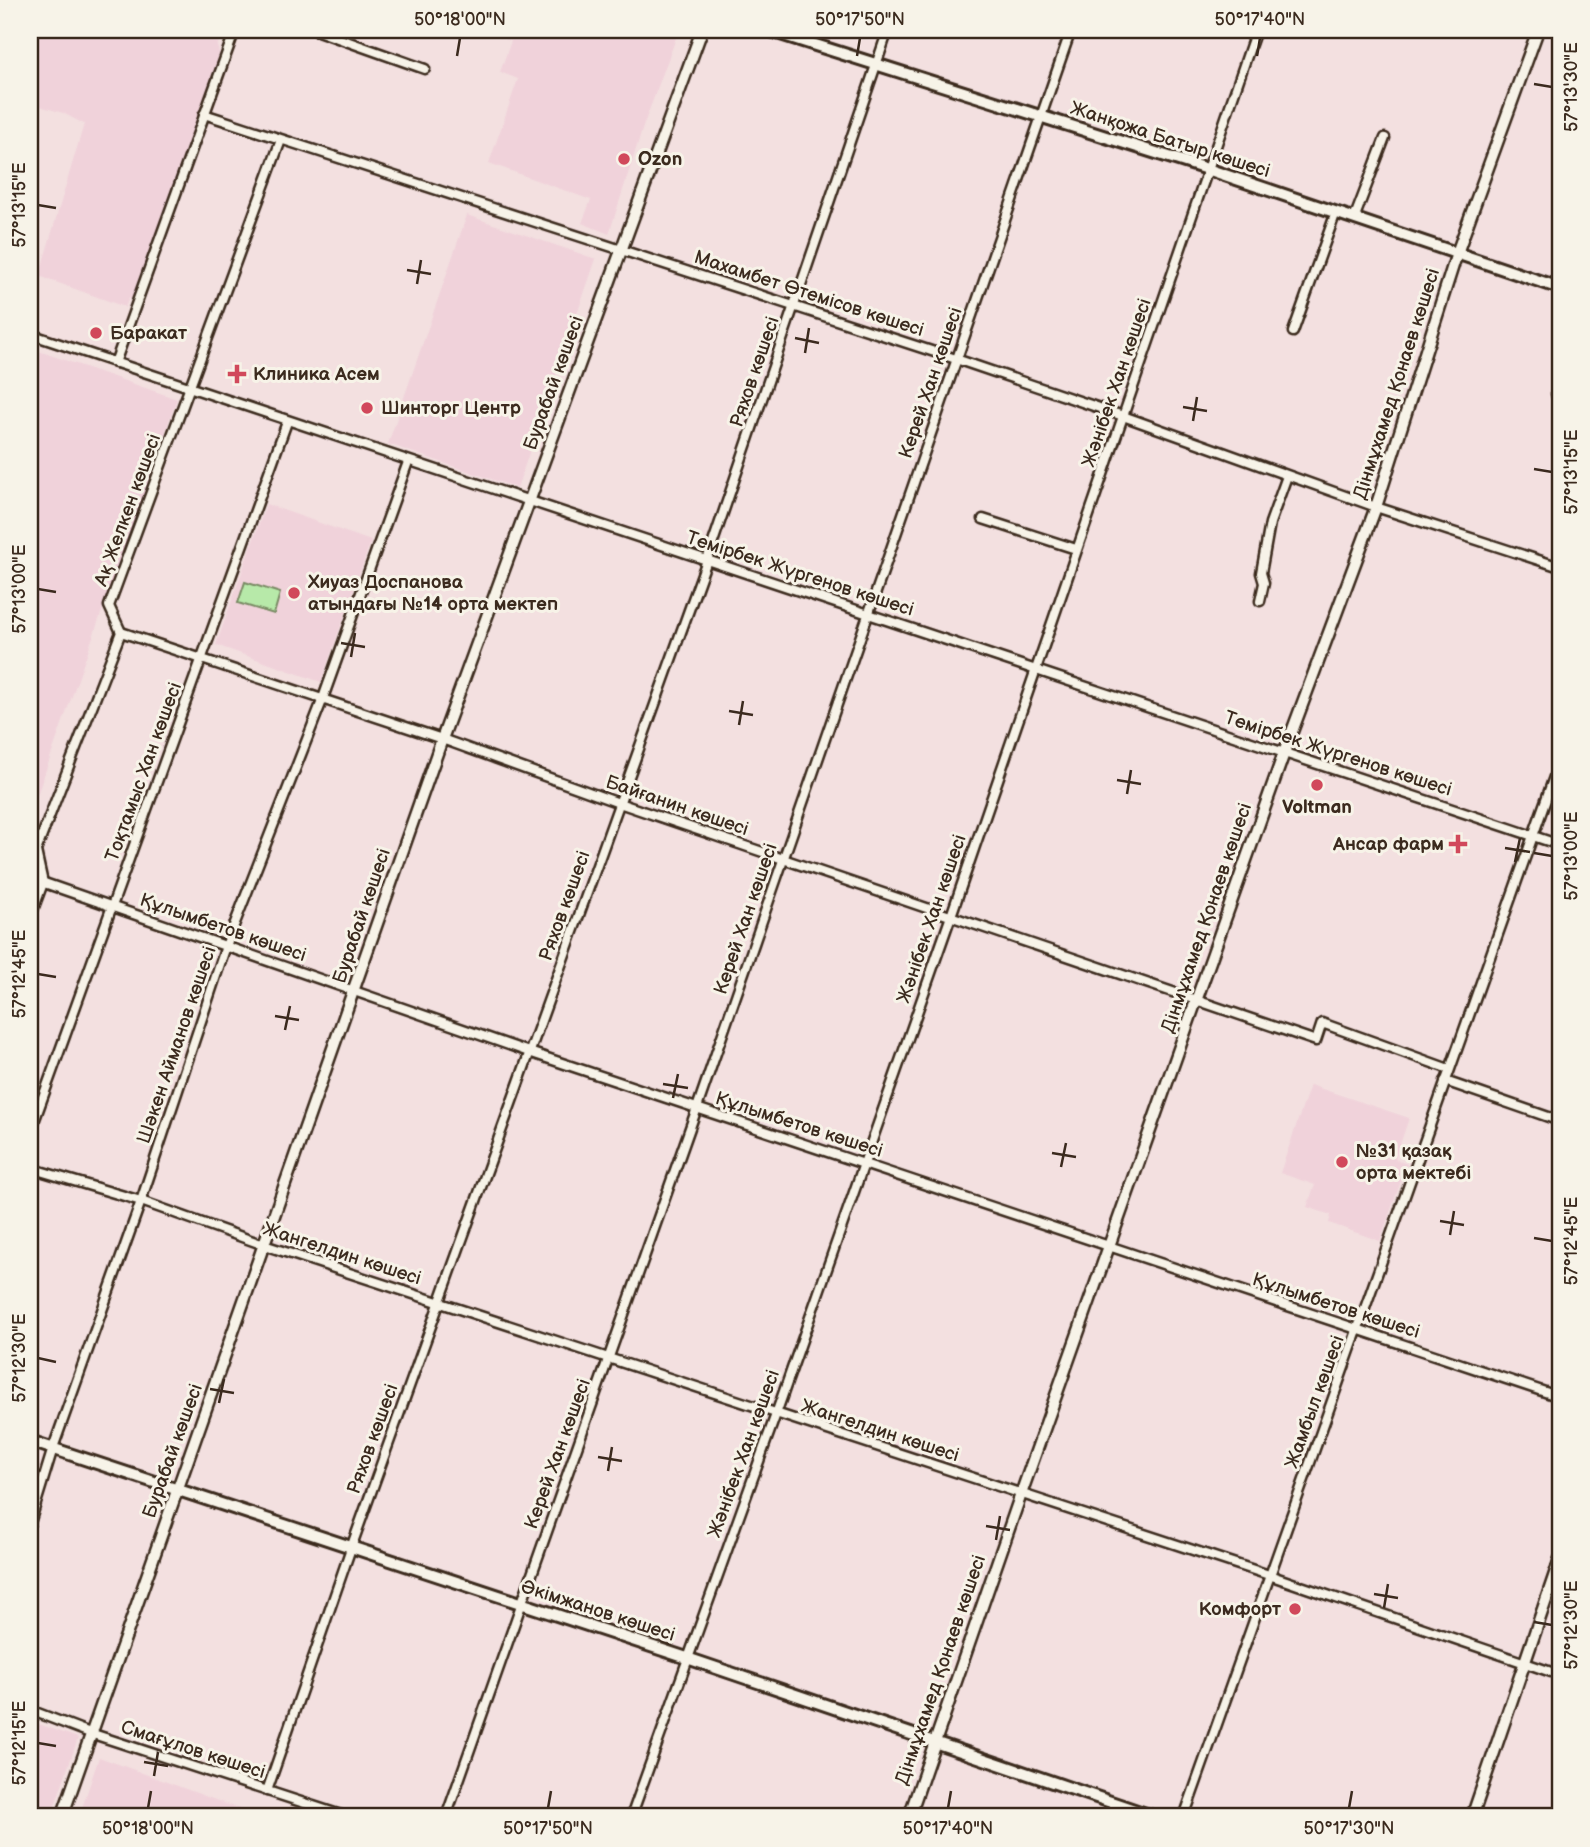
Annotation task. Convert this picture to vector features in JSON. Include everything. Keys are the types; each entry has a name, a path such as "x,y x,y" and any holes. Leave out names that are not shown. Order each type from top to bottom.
{"main road":[{"name":"Жанқожа Батыр көшесі","path":"768,30 1207,169 1560,289"},
{"name":"Әкімжанов көшесі","path":"30,1441 687,1658 1155,1817"}],"street":[{"path":"115,363 235,30"},
{"path":"315,30 425,69"},
{"name":"Бурабай көшесі","path":"62,1817 442,740 702,30"},
{"name":"Ряхов көшесі","path":"267,1791 351,1548 707,560 888,30"},
{"name":"Керей Хан көшесі","path":"446,1817 610,1357 1071,30"},
{"name":"Жәнібек Хан көшесі","path":"631,1817 951,916 1256,30"},
{"name":"Дінмұхамед Қонаев көшесі","path":"909,1817 1284,753 1376,507 1457,253 1538,30"},
{"name":"Махамбет Өтемісов көшесі","path":"204,114 956,359 1376,507 1560,567"},
{"path":"1354,219 1385,138"},
{"name":"Ақ Желкен көшесі","path":"121,632 109,606 281,139"},
{"path":"1293,331 1336,212"},
{"name":"Темірбек Жүргенов көшесі","path":"30,334 1560,845"},
{"path":"1556,393 1560,406"},
{"name":"Тоқтамыс Хан көшесі","path":"30,1133 287,422"},
{"name":"Шәкен Айманов көшесі","path":"30,1523 53,1448 141,1201 226,946 322,701 408,462"},
{"path":"1260,601 1264,583 1261,573 1270,523 1287,476"},
{"path":"983,519 1076,549"},
{"path":"30,918 43,883 36,850 121,632"},
{"name":"Байғанин көшесі","path":"121,632 1316,1041 1322,1023 1449,1069"},
{"name":"Жамбыл көшесі","path":"1184,1817 1560,760"},
{"name":"Құлымбетов көшесі","path":"30,878 529,1052 1560,1397"},
{"path":"1445,1081 1560,1121"},
{"name":"Жангелдин көшесі","path":"30,1168 141,1201 264,1245 1269,1575 1560,1675"},
{"path":"1472,1817 1560,1559"},
{"name":"Смағұлов көшесі","path":"30,1710 90,1733 347,1817"}],"shaded area":[{"path":"30,30 224,30 217,46 220,55 152,247 133,299 129,298 125,307 39,276 84,124 63,113 30,103"},
{"path":"478,30 679,30 644,124 609,234 582,223 591,200 489,163 518,79 500,72 511,41"},
{"path":"467,215 596,259 517,488 388,444"},
{"path":"30,348 177,399 30,815"},
{"name":"Хиуаз Доспанова атындағы №14 орта мектеп","path":"266,504 371,541 321,682 216,645"},
{"name":"№31 қазақ орта мектебі","path":"1310,1085 1409,1118 1395,1159 1407,1164 1380,1241 1329,1223 1331,1215 1307,1207 1315,1185 1280,1173"},
{"path":"30,1721 78,1738 51,1817 30,1817"},
{"path":"99,1757 248,1812 262,1817 79,1817"}],"green space":[{"path":"245,582 280,593 274,614 238,603"}],"place":[{"name":"Ozon","path":"624,159"},
{"name":"Баракат","path":"96,333"},
{"name":"Клиника Асем","path":"237,374"},
{"name":"Шинторг Центр","path":"367,408"},
{"name":"Хиуаз Доспанова атындағы №14 орта мектеп","path":"294,593"},
{"name":"Voltman","path":"1317,785"},
{"name":"Ансар фарм","path":"1458,844"},
{"name":"№31 қазақ орта мектебі","path":"1342,1162"},
{"name":"Комфорт","path":"1295,1609"}]}
